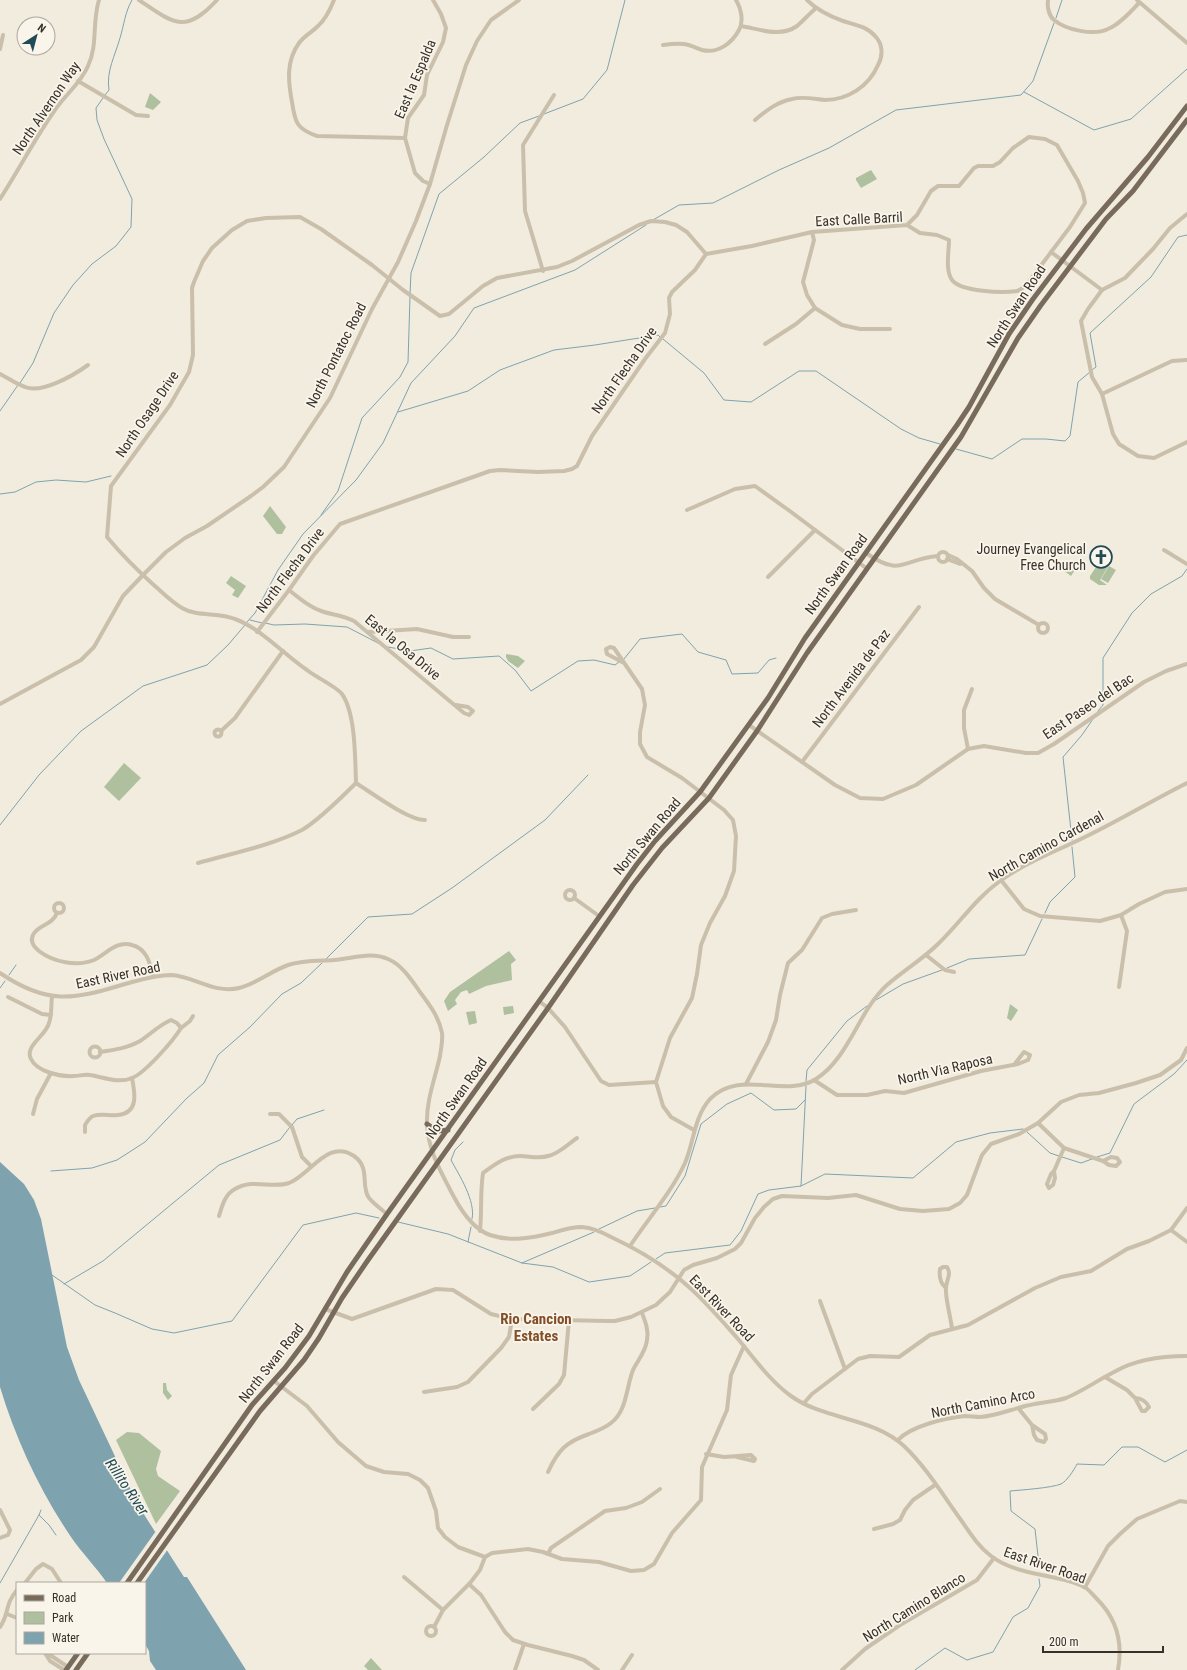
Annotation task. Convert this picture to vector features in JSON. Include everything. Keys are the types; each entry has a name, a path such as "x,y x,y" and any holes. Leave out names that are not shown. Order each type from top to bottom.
{"main road":[{"name":"North Swan Road","path":"128,1582 252,1405 274,1382 309,1336 347,1272 387,1214 599,916 648,850 700,792 768,698 805,638 957,425 1020,316 1086,229 1148,157 1187,106"},
{"name":"North Swan Road","path":"139,1582 260,1411 304,1360 368,1260 548,1008 633,884 662,848 709,798 757,731 807,653 866,568 961,437 1018,338 1041,305 1106,219 1157,161 1187,120"},
{"path":"427,1124 437,1131 448,1130"},
{"path":"66,1669 77,1654"},
{"path":"76,1670 87,1654"}],"street":[{"name":"North Alvernon Way","path":"0,199 55,110 85,73 93,52 95,14 99,0"},
{"path":"140,0 168,19 184,23 197,18 217,0"},
{"path":"334,0 324,20 300,42 289,63 289,86 295,119 298,126 305,132 317,136 405,138"},
{"name":"East la Espalda","path":"430,184 423,181 415,173 405,138 408,118 424,94 427,75 443,42 446,28 441,14 433,0"},
{"name":"North Pontatoc Road","path":"0,704 69,668 87,654 94,648 123,596 166,552 207,526 263,487 284,466 330,398 366,321 390,279 416,221 430,184 466,65 477,41 491,20 519,0"},
{"path":"663,45 684,44 702,50 716,50 731,42 741,26 739,4 736,0"},
{"path":"755,120 774,104 791,99 800,97 824,100 840,98 856,92 867,83 881,59 880,44 875,36 863,27 845,22 815,9 806,0"},
{"path":"1048,0 1047,6 1054,20 1070,28 1097,32 1108,29 1118,23 1138,1 1187,43"},
{"path":"741,26 777,32 787,31 796,26 815,9"},
{"path":"0,49 3,36"},
{"path":"78,81 136,115 141,117 148,116"},
{"path":"542,271 525,211 523,146 554,95"},
{"path":"907,226 916,215 931,191 938,186 959,186 974,168 978,166 993,166 1000,162 1013,148 1029,137 1045,139 1057,145 1078,181 1083,193 1084,203 1070,226 1051,252 1102,290"},
{"path":"1187,214 1170,228 1153,249 1125,278 1102,290 1081,321 1091,374 1102,394 1115,440 1124,448 1138,456 1154,458 1187,442"},
{"name":"North Osage Drive","path":"142,575 122,556 107,537 111,486 170,405 189,372 193,343 192,288 203,261 212,248 224,235 248,221 266,218 300,217 324,231 390,279"},
{"path":"390,279 440,316 449,314 483,286 497,278 542,271 572,261 639,225 651,221 676,225 687,232 706,254"},
{"name":"East Calle Barril","path":"706,254 752,246 812,232 907,226 920,233 937,235 949,240 948,269 952,279 960,286 970,289 1011,291 1022,289 1051,252"},
{"path":"812,232 814,240 803,282 806,295 815,308 842,325 860,329 890,329"},
{"name":"North Flecha Drive","path":"257,632 313,556 340,524 490,471 556,471 572,469 577,466 592,436 645,359 665,333 670,314 669,298 672,292 685,281 706,254"},
{"path":"765,344 796,324 815,308"},
{"path":"1102,394 1172,361 1187,360"},
{"path":"0,374 26,388 39,389 88,366"},
{"path":"687,510 735,489 755,486 866,568"},
{"path":"768,577 815,530"},
{"path":"1164,550 1187,564"},
{"path":"866,553 881,563 893,566 905,565 926,557 938,556 942,552 972,571 984,588 995,599 1038,625"},
{"path":"938,556 941,561 945,561 948,557"},
{"path":"142,575 183,608 196,612 230,616 241,621 283,651 306,670 341,694 349,712 355,747 356,784 335,804 302,829 272,842 198,863"},
{"name":"East la Osa Drive","path":"289,590 304,602 324,612 342,615 354,621 456,705"},
{"name":"North Avenida de Paz","path":"802,762 919,607"},
{"path":"369,632 417,629 447,636 469,637"},
{"path":"624,664 607,654 606,649 610,647 614,648 642,689 646,705 640,732 640,744 647,757 682,778 724,810 733,820 736,836 734,871 725,896 701,945 692,998 670,1038 656,1082 663,1106 671,1117 694,1130"},
{"path":"221,731 235,718 283,651"},
{"name":"East Paseo del Bac","path":"748,725 835,785 860,798 883,799 916,785 968,749 984,746 1026,753 1038,753 1054,744 1144,682 1166,671 1187,664"},
{"path":"968,749 964,728 964,710 972,689"},
{"name":"North Camino Cardenal","path":"630,1246 676,1179 685,1161 700,1113 709,1100 719,1091 733,1086 746,1084 788,1086 801,1085 814,1080 832,1065 842,1053 883,989 897,976 941,942 978,899 1001,880 1047,855 1092,834 1187,783"},
{"path":"356,784 407,815 417,820 425,820"},
{"path":"1001,880 1024,909 1040,916 1100,921 1121,915 1139,904 1165,892 1187,889"},
{"path":"574,898 599,916"},
{"path":"746,1084 768,1042 776,1020 780,995 788,963 802,950 822,918 832,914 856,910"},
{"path":"57,913 52,921 36,930 32,936 32,942 36,948 46,956 59,961 75,963 93,960 118,945 132,945 143,951 147,957 153,976"},
{"path":"1119,987 1127,931 1121,915"},
{"name":"East River Road","path":"0,973 34,992 64,997 90,994 153,976 178,976 228,990 246,986 277,970 301,962 336,960 371,955 391,960 412,979 427,1000 442,1032 442,1042 430,1094 427,1124 429,1144 436,1163 458,1204 470,1221 480,1230 491,1236 509,1239 527,1238 575,1228 587,1228 601,1232 630,1246 679,1279 703,1300 787,1393 804,1403 865,1424 898,1440 914,1456 976,1541 994,1558 1021,1570 1066,1580 1085,1587 1103,1605 1114,1622 1119,1640 1120,1660 1118,1670"},
{"path":"926,955 945,970 954,972"},
{"path":"52,996 49,1024 45,1032 31,1047 29,1052 31,1059 36,1065 51,1073 73,1076 89,1074 106,1079 119,1080 132,1078 147,1067 176,1037 181,1028 190,1021 193,1016"},
{"path":"8,997 42,1014 51,1016"},
{"path":"539,1001 548,1008 565,1027 601,1081 609,1085 656,1082"},
{"path":"100,1052 121,1049 139,1041 160,1025 171,1020 177,1023 181,1028"},
{"path":"325,1309 352,1319 436,1289 453,1290 491,1314 512,1319 615,1321 642,1313 666,1297 684,1270 693,1265 717,1258 735,1249 741,1243 755,1218 773,1199 782,1196 828,1198 856,1195 900,1209 922,1211 949,1209 960,1203 967,1195 982,1155 991,1144 1018,1134 1038,1123 1061,1102 1079,1095 1099,1093 1160,1075 1181,1060 1187,1048"},
{"name":"North Via Raposa","path":"814,1080 837,1095 867,1095 885,1091 904,1093 981,1071 1014,1065"},
{"path":"34,1114 36,1099 51,1073"},
{"path":"85,1132 84,1125 94,1116 105,1114 118,1115 128,1111 134,1103 136,1094 132,1078"},
{"path":"270,1114 279,1114 292,1127 302,1157 311,1166"},
{"path":"1038,1123 1064,1148 1103,1161"},
{"path":"480,1230 483,1209 481,1192 483,1173 498,1162 507,1158 518,1156 547,1157 557,1153 577,1138"},
{"path":"1054,1171 1064,1148"},
{"path":"219,1216 226,1197 234,1189 254,1183 279,1185 289,1183 328,1154 338,1151 354,1156 361,1163 365,1173 365,1188 368,1197 387,1214"},
{"path":"804,1403 812,1394 858,1359 870,1356 899,1357 930,1335 968,1325 1035,1288 1061,1277 1090,1271 1127,1249 1149,1241 1171,1230 1187,1208"},
{"path":"1171,1230 1187,1242"},
{"path":"946,1288 941,1282 940,1269 943,1267 947,1267 948,1269 949,1279 946,1288 952,1328"},
{"path":"820,1301 845,1369"},
{"path":"548,1472 560,1450 568,1443 612,1423 619,1415 625,1403 633,1372 646,1348 648,1339 642,1313"},
{"path":"424,1392 457,1387 468,1382 501,1348 509,1337 512,1319"},
{"path":"533,1409 558,1385 564,1375 569,1320"},
{"path":"274,1382 307,1406 338,1442 366,1466 384,1472 408,1474 420,1480 428,1488 436,1511 438,1528 445,1537 458,1547 485,1557 492,1554 528,1549 562,1559 599,1562 632,1571 644,1570 654,1564 672,1533 701,1500 702,1467 706,1454 727,1410 731,1375 744,1346"},
{"name":"North Camino Arco","path":"898,1440 907,1432 943,1420 967,1416 980,1417 1065,1398 1128,1365 1168,1356 1187,1356"},
{"path":"1104,1377 1122,1386 1135,1398"},
{"path":"1019,1409 1032,1425"},
{"path":"706,1454 724,1457 737,1457"},
{"path":"874,1529 893,1524 900,1520 905,1510 913,1500 936,1485"},
{"path":"548,1554 552,1548 605,1511 626,1508 642,1502 660,1489"},
{"path":"1085,1587 1108,1546 1137,1519 1180,1501 1187,1502"},
{"path":"0,1510 10,1529 10,1532 0,1538"},
{"path":"434,1627 443,1610 469,1584 480,1570 485,1557"},
{"name":"North Camino Blanco","path":"842,1670 865,1649 900,1625 977,1580 994,1558"},
{"path":"26,1582 36,1569 43,1564 52,1569 60,1582"},
{"path":"404,1577 443,1610"},
{"path":"469,1584 481,1595 505,1632 513,1640 584,1660 598,1670"},
{"path":"0,1627 7,1614 8,1603 16,1591"},
{"path":"7,1614 16,1618"},
{"path":"515,1670 524,1644"},
{"path":"47,1654 66,1669"},
{"path":"622,1670 632,1655"}],"green space":[{"path":"150,93 161,102 153,110 145,107"},
{"path":"871,170 877,179 861,188 856,178"},
{"path":"270,506 286,527 282,534 277,534 263,516"},
{"path":"1097,547 1104,551 1102,554 1109,565 1100,580 1107,585 1099,585 1090,579 1090,576 1100,561 1092,554"},
{"path":"1067,565 1075,570 1071,576 1063,570"},
{"path":"1109,566 1116,570 1108,583 1101,579"},
{"path":"231,576 246,586 238,598 232,595 235,590 226,583"},
{"path":"506,654 518,656 525,661 518,668 508,661"},
{"path":"124,763 141,778 119,801 104,787"},
{"path":"509,951 516,960 511,964 512,980 486,986 469,994 467,990 461,992 455,1000 457,1004 448,1011 444,1001 450,992"},
{"path":"1010,1004 1018,1010 1011,1021 1007,1018"},
{"path":"513,1006 514,1013 504,1015 503,1007"},
{"path":"475,1011 477,1023 469,1025 466,1012"},
{"path":"163,1383 166,1383 167,1390 172,1396 168,1400 163,1393"},
{"path":"127,1432 139,1433 161,1451 156,1469 158,1476 180,1491 156,1524 116,1440"},
{"path":"371,1658 382,1670 368,1670 364,1666"}],"water":[{"name":"Rillito River","path":"0,1162 24,1184 34,1200 41,1219 67,1347 79,1380 138,1505 184,1577 187,1577 246,1670 156,1670 150,1661 149,1651 146,1646 146,1582 106,1582 71,1537 49,1502 21,1446 0,1387"}],"pier":[{"path":"156,1531 168,1549 145,1582 120,1582"}],"waterway":[{"path":"105,95 109,90 108,83 110,70 126,14 132,0"},
{"path":"544,114 583,99 607,70 625,0"},
{"path":"1056,18 1062,0"},
{"path":"653,220 679,205 713,203 779,170 829,148 896,110 1021,95 1033,81 1054,23"},
{"path":"1024,92 1094,130 1131,119 1187,69"},
{"path":"20,383 33,363 54,313 73,285 92,264 116,246 131,227 132,199 104,139 97,120 96,108 103,98"},
{"path":"410,294 411,273 439,194 484,157 520,123 539,116"},
{"path":"247,622 255,613 278,570 303,534 356,480 383,443 411,383 455,336 474,308 575,270 646,225"},
{"path":"1092,370 1096,367 1090,333 1151,277 1178,237 1187,235"},
{"path":"321,515 338,491 362,418 400,377 408,362 410,297"},
{"path":"398,412 468,391 500,370 554,350 658,335 660,337"},
{"path":"663,339 704,373 724,400 751,402 799,371 816,371 901,429 919,438 940,444"},
{"path":"956,449 992,459 1022,439 1065,441 1070,436 1078,382 1090,372"},
{"path":"0,411 18,385"},
{"path":"0,494 15,492 36,482 56,480 86,482 111,476"},
{"path":"1098,711 1103,705 1103,658 1132,613 1151,594 1182,576 1187,569"},
{"path":"250,620 262,623"},
{"path":"265,623 274,625 305,624 347,627 378,643"},
{"path":"0,825 39,775 81,731 143,686 207,665 228,645 245,625"},
{"path":"624,659 640,639 682,634 698,652 726,660 732,674 758,673 769,660 776,658"},
{"path":"388,647 410,651 431,648 453,659 499,656 515,670 531,691 578,661 594,660 615,665 619,662"},
{"path":"1072,840 1063,757 1082,735 1093,719"},
{"path":"326,959 368,917 412,914 452,888 545,820 588,775"},
{"path":"1045,913 1050,902 1075,877 1072,847"},
{"path":"947,968 969,959 1025,955 1042,919"},
{"path":"51,1171 92,1168 117,1160 145,1142 186,1099 204,1083 218,1055 250,1027 282,994 301,983 322,963"},
{"path":"9,975 16,965"},
{"path":"876,1000 903,984 942,970"},
{"path":"0,988 5,981"},
{"path":"806,1081 807,1070 847,1021 867,1006"},
{"path":"1097,1157 1110,1153 1134,1104 1174,1074 1187,1060"},
{"path":"656,1259 665,1253 730,1245 741,1231 758,1194 769,1190 801,1186 806,1086"},
{"path":"660,1207 666,1206 685,1176 701,1124 727,1104 751,1093 774,1110 796,1109 805,1100"},
{"path":"292,1125 297,1119 324,1110"},
{"path":"64,1284 103,1261 219,1165 280,1140 290,1127"},
{"path":"801,1186 825,1174 913,1178 956,1142 990,1133 1023,1129"},
{"path":"1027,1132 1050,1153 1059,1156"},
{"path":"463,1142 455,1150 451,1160 472,1204 472,1219"},
{"path":"1062,1157 1081,1163 1092,1159"},
{"path":"599,1229 637,1211 655,1208"},
{"path":"52,1275 95,1305 152,1329 174,1333 232,1321 303,1225 356,1213 379,1218"},
{"path":"398,1222 448,1234 522,1263 553,1267 589,1282 630,1276 651,1262"},
{"path":"468,1242 471,1227"},
{"path":"522,1263 594,1232"},
{"path":"1039,1565 1035,1529 1011,1511 1010,1491 1043,1488 1061,1484 1068,1478 1077,1464 1104,1465 1122,1447 1138,1447 1165,1462 1187,1450"},
{"path":"41,1510 39,1515 56,1535"},
{"path":"0,1583 39,1515"},
{"path":"915,1670 945,1648 967,1660 993,1652 1013,1617 1028,1608 1040,1586 1039,1579"}],"place":[{"name":"Journey Evangelical Free Church","path":"1101,557"}],"district":[{"name":"Rio Cancion Estates","path":"536,1328"}]}
